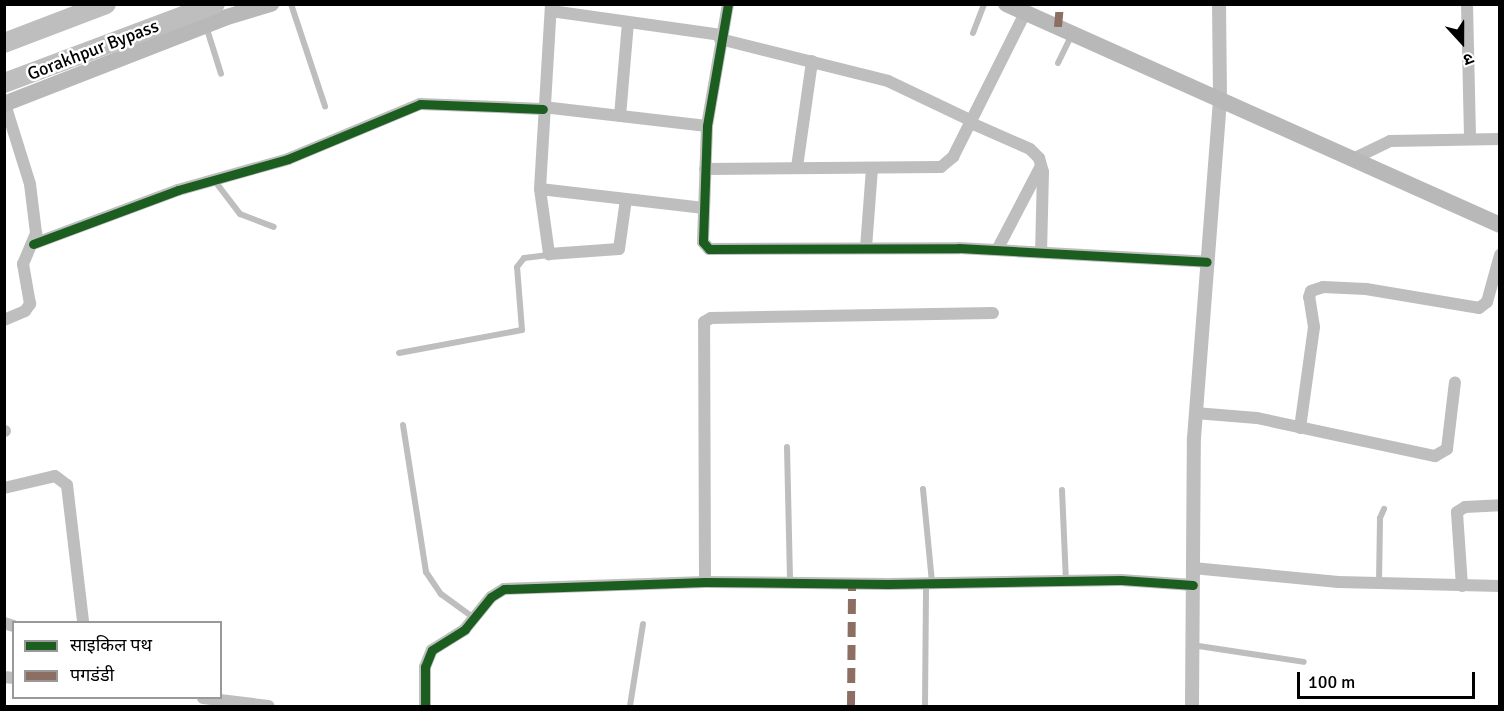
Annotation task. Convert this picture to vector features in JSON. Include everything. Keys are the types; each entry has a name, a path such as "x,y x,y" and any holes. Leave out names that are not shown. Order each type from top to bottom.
{"highway":[{"path":"4,43 106,4"},
{"name":"Gorakhpur Bypass","path":"4,83 215,4"}],"main road":[{"path":"5,104 206,25 271,4"},
{"path":"1006,4 1500,225"}],"street":[{"path":"728,4 707,126 703,242 709,249 997,250 1207,262"},
{"path":"1192,706 1192,568 1196,413 1220,98 1219,4"},
{"path":"1467,4 1470,138"},
{"path":"626,199 619,249 549,255 540,189 543,108 551,8 721,37 888,81 1030,149 1041,165 1041,252"},
{"path":"705,169 941,167 953,158 1026,13"},
{"path":"620,116 628,22"},
{"path":"797,167 812,61"},
{"path":"4,320 30,304 23,264 33,244 36,229 30,184 5,104"},
{"path":"33,244 214,180 288,159 420,104 543,108 707,126"},
{"path":"1353,159 1390,141 1500,139"},
{"path":"997,250 1041,165"},
{"path":"866,248 872,169"},
{"path":"540,189 704,208"},
{"path":"1300,428 1314,327 1311,291 1323,287 1366,289 1479,308 1487,302 1500,255"},
{"path":"705,582 704,322 711,318 993,313"},
{"path":"1196,413 1257,418 1435,456 1447,449 1455,382"},
{"path":"4,488 55,476 67,485 83,621"},
{"path":"1462,586 1457,513 1465,507 1500,506"},
{"path":"1192,568 1379,584 1500,586"},
{"path":"425,706 428,658 475,619 491,597 504,589 705,582 1066,580 1192,585"},
{"path":"207,701 269,706"}],"lane":[{"path":"291,4 325,106"},
{"path":"973,33 984,4"},
{"path":"206,25 221,74"},
{"path":"1058,63 1072,33"},
{"path":"214,180 240,214 274,227"},
{"path":"399,353 522,330 517,267 524,258 549,255"},
{"path":"403,425 426,572 441,594 475,619"},
{"path":"787,447 790,583"},
{"path":"923,489 929,582 925,706"},
{"path":"1062,490 1066,580"},
{"path":"1379,584 1380,518 1384,509"},
{"path":"630,706 643,624"},
{"path":"1192,645 1304,662"}],"marked path":[{"path":"1058,27 1060,4"},
{"path":"851,706 852,584"}],"cycle path":[{"path":"728,4 707,126 703,242 709,249 959,248 1207,262"},
{"path":"33,244 178,190 288,159 420,104 543,109"},
{"path":"425,706 425,667 432,650 465,629 491,597 504,589 705,582 888,584 1121,580 1193,585"}]}
